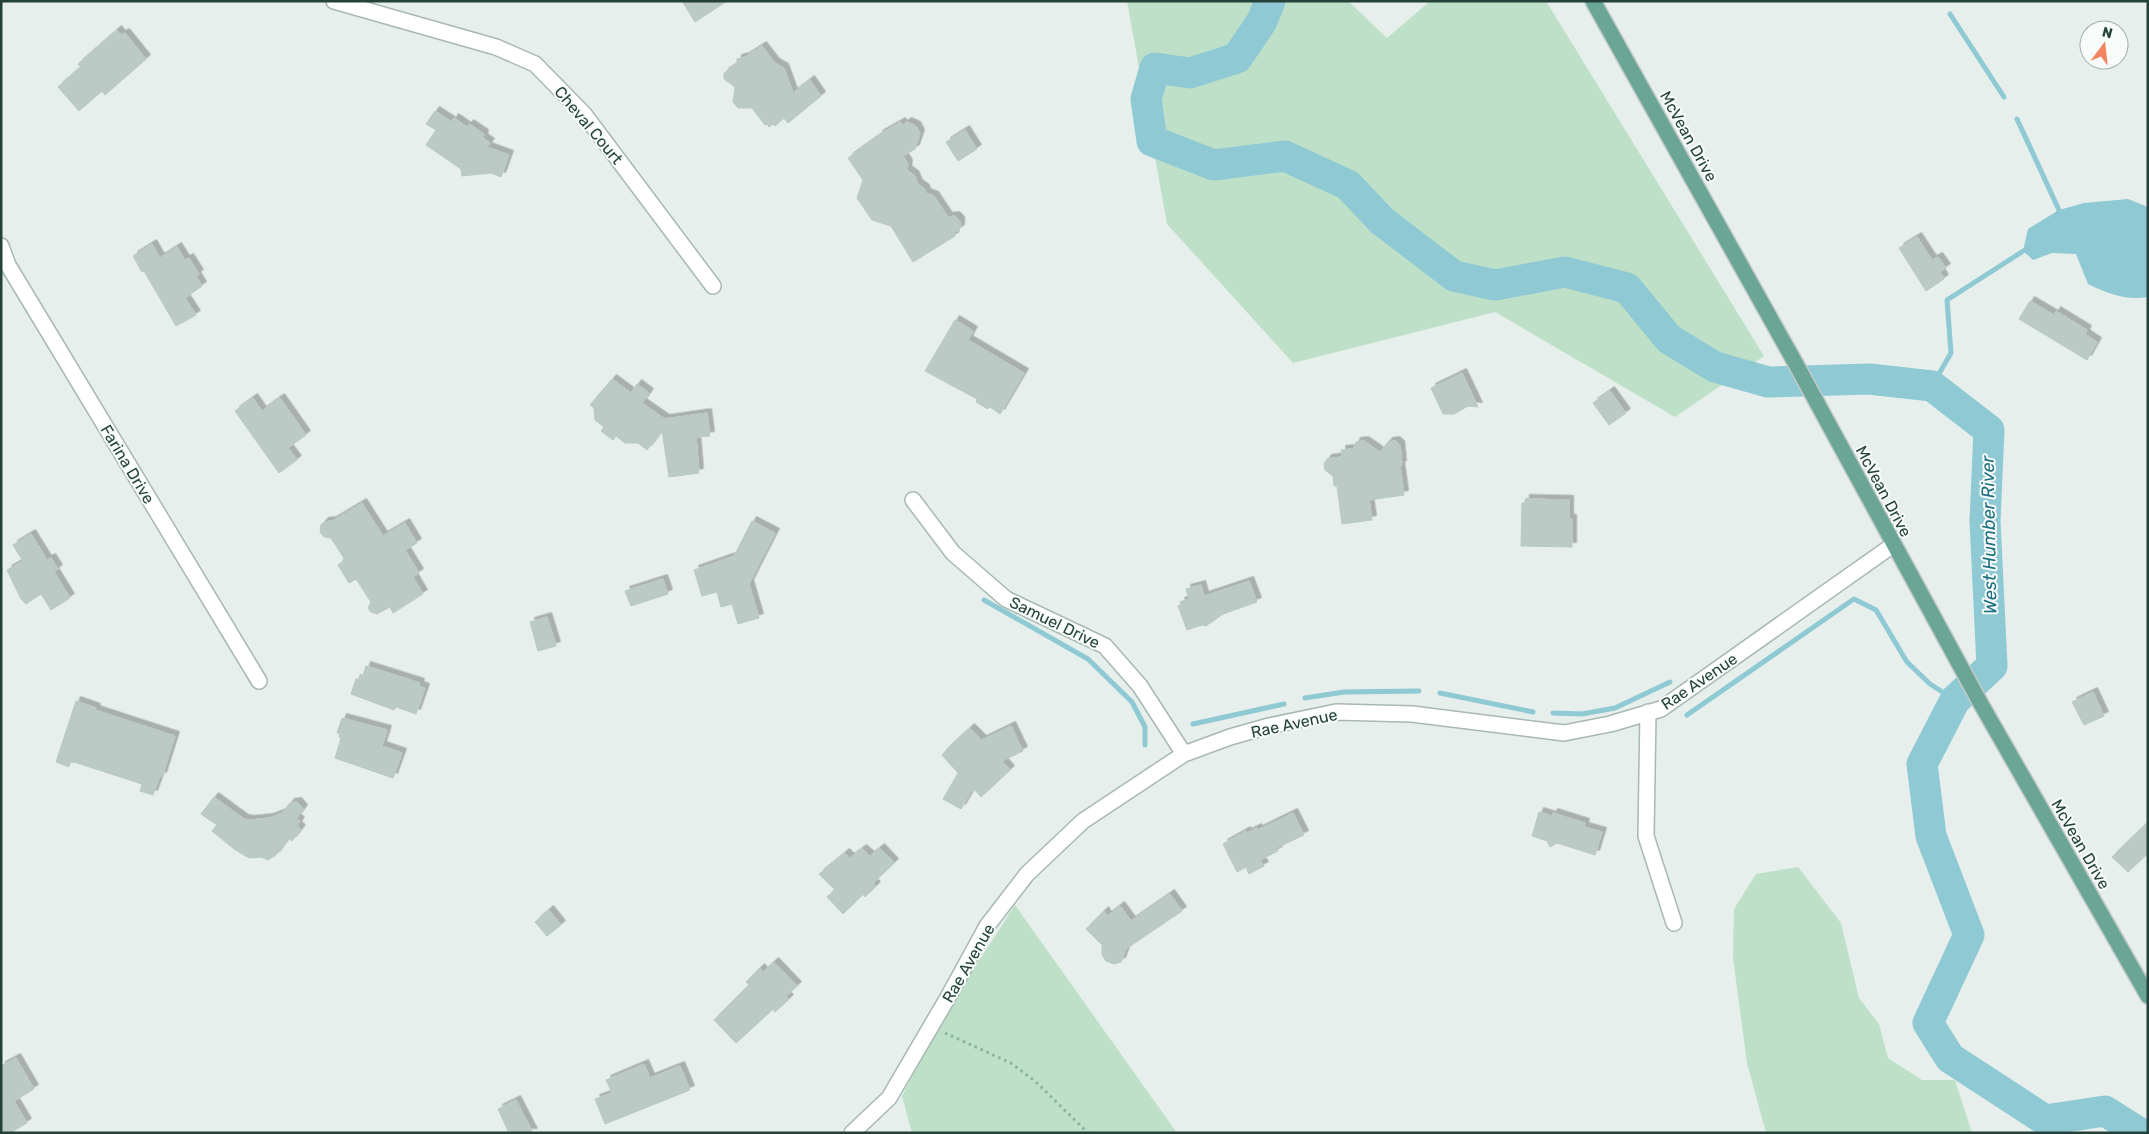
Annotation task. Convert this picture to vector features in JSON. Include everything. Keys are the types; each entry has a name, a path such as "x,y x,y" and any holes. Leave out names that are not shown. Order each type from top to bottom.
{"main road":[{"name":"McVean Drive","path":"1593,1 1797,366 1981,704 2148,996"}],"street":[{"name":"Cheval Court","path":"334,1 496,47 535,64 584,114 713,286"},
{"name":"Farina Drive","path":"1,246 8,265 258,681"},
{"name":"Samuel Drive","path":"913,500 953,553 1006,599 1105,646 1140,686 1184,754"},
{"name":"Rae Avenue","path":"852,1133 889,1098 987,926 1027,874 1083,821 1184,754 1254,730 1336,712 1412,714 1564,733 1610,724 1661,708 1893,545"},
{"path":"1648,712 1646,836 1674,923"}],"path":[{"path":"931,1027 1011,1063 1036,1082 1088,1133"}],"green space":[{"path":"1127,1 1348,1 1387,38 1430,1 1546,1 1764,356 1675,417 1495,312 1293,363 1167,224"},
{"path":"1798,867 1841,923 1859,998 1879,1024 1888,1058 1922,1080 1955,1080 1972,1133 1766,1133 1747,1063 1733,958 1734,909 1756,874"},
{"path":"1015,905 1177,1133 912,1133 902,1096 942,1018"}],"water":[{"path":"2128,199 2148,207 2148,297 2132,298 2117,295 2088,284 2076,254 2052,253 2033,260 2023,251 2028,229 2059,210 2084,203"}],"building":[{"path":"682,1 727,1 695,22"},
{"path":"117,30 121,35 125,33 146,59 105,95 102,91 79,111 58,87 81,67 78,64"},
{"path":"762,46 775,63 784,68 793,93 810,80 821,96 788,123 784,118 775,126 773,124 769,127 767,124 765,125 752,108 738,108 733,102 735,87 724,79 724,73 737,64 737,59 745,57"},
{"path":"435,111 452,122 454,118 467,127 469,124 484,134 483,138 490,143 487,147 509,155 501,177 491,173 462,176 461,169 426,145 436,130 426,124"},
{"path":"901,122 903,125 907,122 916,126 920,134 915,149 903,156 908,164 907,170 914,175 918,184 925,189 926,193 934,196 948,217 955,216 960,221 960,229 953,234 955,236 913,262 891,226 872,220 857,198 863,180 848,158 878,135"},
{"path":"965,130 977,149 958,161 946,142"},
{"path":"1917,237 1932,260 1938,257 1946,268 1940,272 1944,279 1926,291 1899,248"},
{"path":"152,244 160,258 177,247 185,260 189,258 199,274 196,276 202,286 185,298 196,315 176,326 144,271 142,272 133,256"},
{"path":"2030,301 2054,315 2056,311 2087,330 2085,334 2097,342 2087,360 2019,319"},
{"path":"955,320 973,331 968,340 1024,373 1000,414 990,407 988,409 976,402 977,399 925,371"},
{"path":"1462,373 1478,407 1468,406 1454,414 1443,414 1431,388"},
{"path":"612,379 631,393 637,384 649,393 642,403 665,419 707,413 710,436 696,437 699,473 669,477 662,430 647,450 638,443 625,443 616,436 613,440 601,431 604,427 595,420 594,408 590,405"},
{"path":"1610,391 1626,413 1609,425 1593,403"},
{"path":"253,398 262,411 280,398 306,435 288,448 297,460 279,473 235,411"},
{"path":"1364,441 1380,452 1388,442 1395,441 1400,445 1402,465 1400,466 1404,495 1369,500 1372,520 1342,524 1337,486 1334,486 1333,476 1325,470 1324,464 1327,459 1342,457 1341,450 1353,449 1356,442"},
{"path":"1525,499 1569,500 1569,519 1572,519 1572,547 1521,546 1522,503 1525,503"},
{"path":"362,503 383,536 405,523 417,543 405,550 419,573 413,577 423,594 393,613 390,607 377,614 371,612 368,608 371,602 356,579 349,583 338,565 345,560 331,538 324,537 320,532 321,525 324,522 332,521"},
{"path":"752,521 775,533 749,584 759,618 738,624 732,604 721,607 717,592 702,596 694,570 734,556"},
{"path":"31,534 47,560 51,558 58,569 54,572 70,598 51,610 41,594 26,604 21,599 7,570 23,561 13,545"},
{"path":"663,579 668,594 631,606 625,591"},
{"path":"1249,581 1257,602 1223,614 1206,626 1202,625 1187,630 1178,606 1181,605 1180,602 1189,599 1186,589 1201,585 1204,596"},
{"path":"547,617 556,646 538,651 530,622"},
{"path":"366,666 420,683 419,686 425,688 416,714 396,707 394,710 351,694 356,679 359,680 360,676 363,676"},
{"path":"2093,692 2104,716 2084,725 2072,702"},
{"path":"76,701 96,708 95,710 175,736 162,777 160,776 153,795 140,791 142,784 71,761 69,767 56,762"},
{"path":"342,718 387,730 382,746 402,753 393,778 335,758 341,738 339,737 340,733 337,733"},
{"path":"1011,726 1023,751 1002,761 1010,770 981,797 973,788 961,809 943,799 958,773 942,755 950,746 970,728 982,740"},
{"path":"214,797 244,819 250,820 269,818 282,813 290,803 297,802 303,809 296,819 300,821 297,826 301,829 292,841 288,838 276,855 268,860 261,857 249,858 234,849 212,831 217,825 201,814"},
{"path":"1539,812 1552,816 1553,813 1585,823 1584,827 1602,832 1595,855 1557,843 1550,847 1547,841 1532,836"},
{"path":"1293,813 1304,835 1276,848 1278,851 1260,860 1264,866 1249,874 1246,867 1237,872 1223,844 1246,831 1247,833 1257,828 1258,830"},
{"path":"2148,822 2148,853 2128,872 2112,857"},
{"path":"880,848 894,863 873,883 876,886 865,897 863,894 843,914 827,897 835,890 819,874 845,853 850,858 862,849 870,856"},
{"path":"1170,894 1182,911 1126,949 1121,962 1114,964 1106,961 1102,955 1102,945 1086,929 1104,911 1107,916 1120,906 1131,921"},
{"path":"549,910 561,925 547,936 535,922"},
{"path":"774,962 797,986 786,996 789,999 775,1012 773,1009 736,1043 714,1020 749,985 746,982 760,968 763,972"},
{"path":"16,1058 34,1089 14,1101 27,1123 10,1133 5,1133 1,1127 1,1066"},
{"path":"644,1064 650,1078 680,1066 690,1090 605,1124 595,1099 612,1093 606,1080"},
{"path":"516,1100 533,1133 509,1133 498,1109"}],"waterway":[{"name":"West Humber River","path":"1270,1 1262,21 1237,58 1190,73 1155,68 1146,99 1152,141 1214,165 1285,156 1348,185 1382,221 1454,276 1495,285 1565,272 1627,288 1669,339 1715,367 1768,382 1869,379 1932,386 1989,430 1985,521 1992,666 1955,700 1922,764 1931,836 1969,935 1928,1023 1950,1058 2045,1120 2105,1111 2140,1133"},
{"path":"1950,14 2004,97"},
{"path":"2017,119 2059,210 2057,217"},
{"path":"1932,386 1951,353 1947,300 2028,248"},
{"path":"1687,715 1854,599 1876,610 1907,662 1930,684 1955,700"},
{"path":"984,600 1088,659 1132,702 1145,727 1145,745"},
{"path":"1553,713 1582,714 1615,708 1670,682"},
{"path":"1305,698 1344,692 1419,691"},
{"path":"1440,693 1533,712"},
{"path":"1193,724 1284,704"}]}
